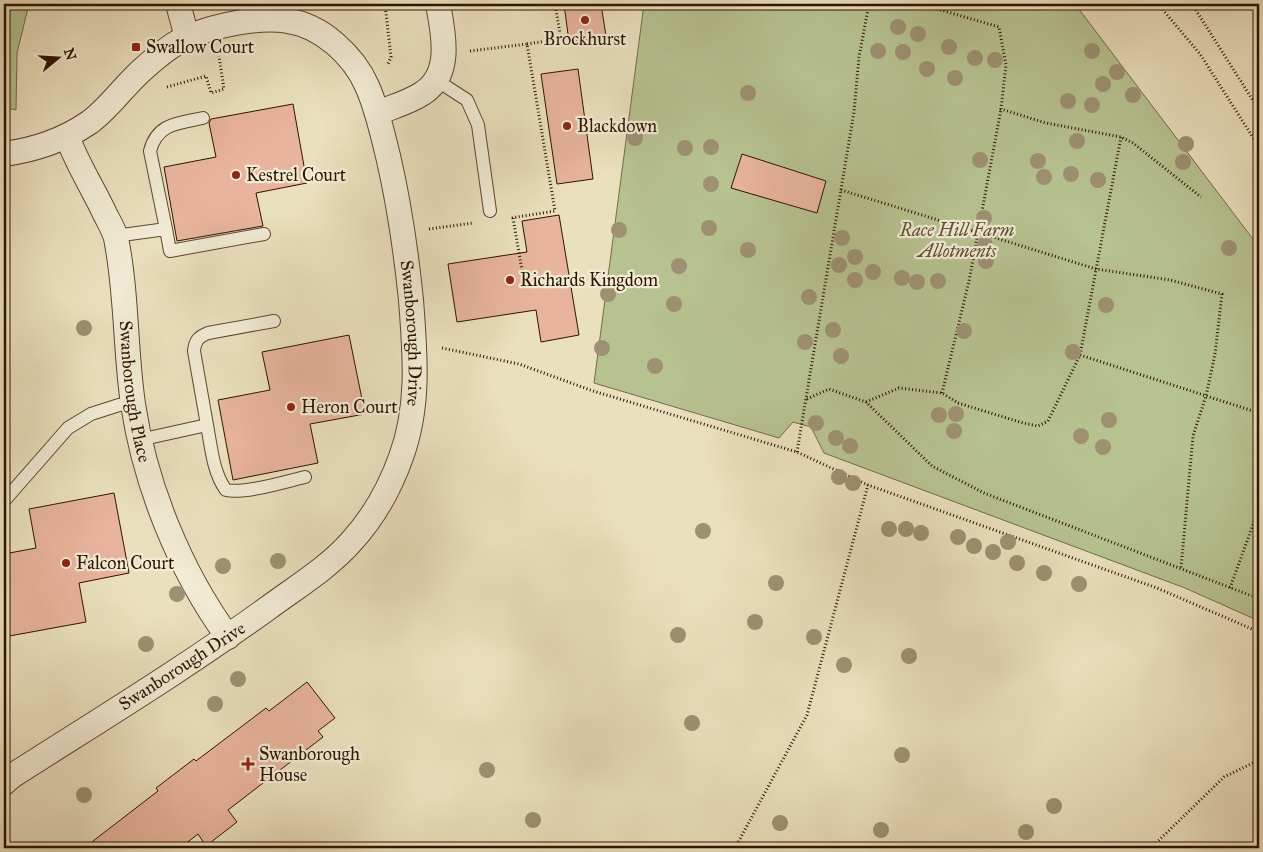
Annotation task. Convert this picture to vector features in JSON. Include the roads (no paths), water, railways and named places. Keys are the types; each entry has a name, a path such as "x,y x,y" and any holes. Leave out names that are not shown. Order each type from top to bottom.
{"street":[{"path":"178,4 187,37"},
{"path":"377,113 423,93 436,80 444,54 438,4"},
{"name":"Swanborough Drive","path":"4,154 23,151 67,136 93,120 143,69 187,37 215,28 248,21 286,20 311,27 337,46 358,70 366,84 377,113 392,171 404,233 415,347 415,399 402,456 384,496 349,545 295,588 228,637 4,783"},
{"name":"Swanborough Place","path":"67,136 75,158 94,189 115,236 133,402 139,440 154,489 177,548 197,589 228,637"}],"lane":[{"path":"436,80 467,100 473,112 478,125 490,211"},
{"path":"203,118 174,124 164,129 152,143 150,151 170,251 264,234"},
{"path":"115,236 166,228"},
{"path":"274,321 202,335 196,341 194,351 207,425 215,464 222,485 226,490 232,492 305,477"},
{"path":"4,501 68,428 91,414 133,402"},
{"path":"139,440 207,425"}],"place":[{"name":"Brockhurst","path":"585,20"},
{"name":"Swallow Court","path":"136,47"},
{"name":"Blackdown","path":"567,126"},
{"name":"Kestrel Court","path":"236,175"},
{"name":"Richards Kingdom","path":"510,280"},
{"name":"Heron Court","path":"291,407"},
{"name":"Falcon Court","path":"66,563"},
{"name":"Swanborough House","path":"248,764"}],"park label":[{"name":"Race Hill Farm Allotments","path":"957,240"}]}
